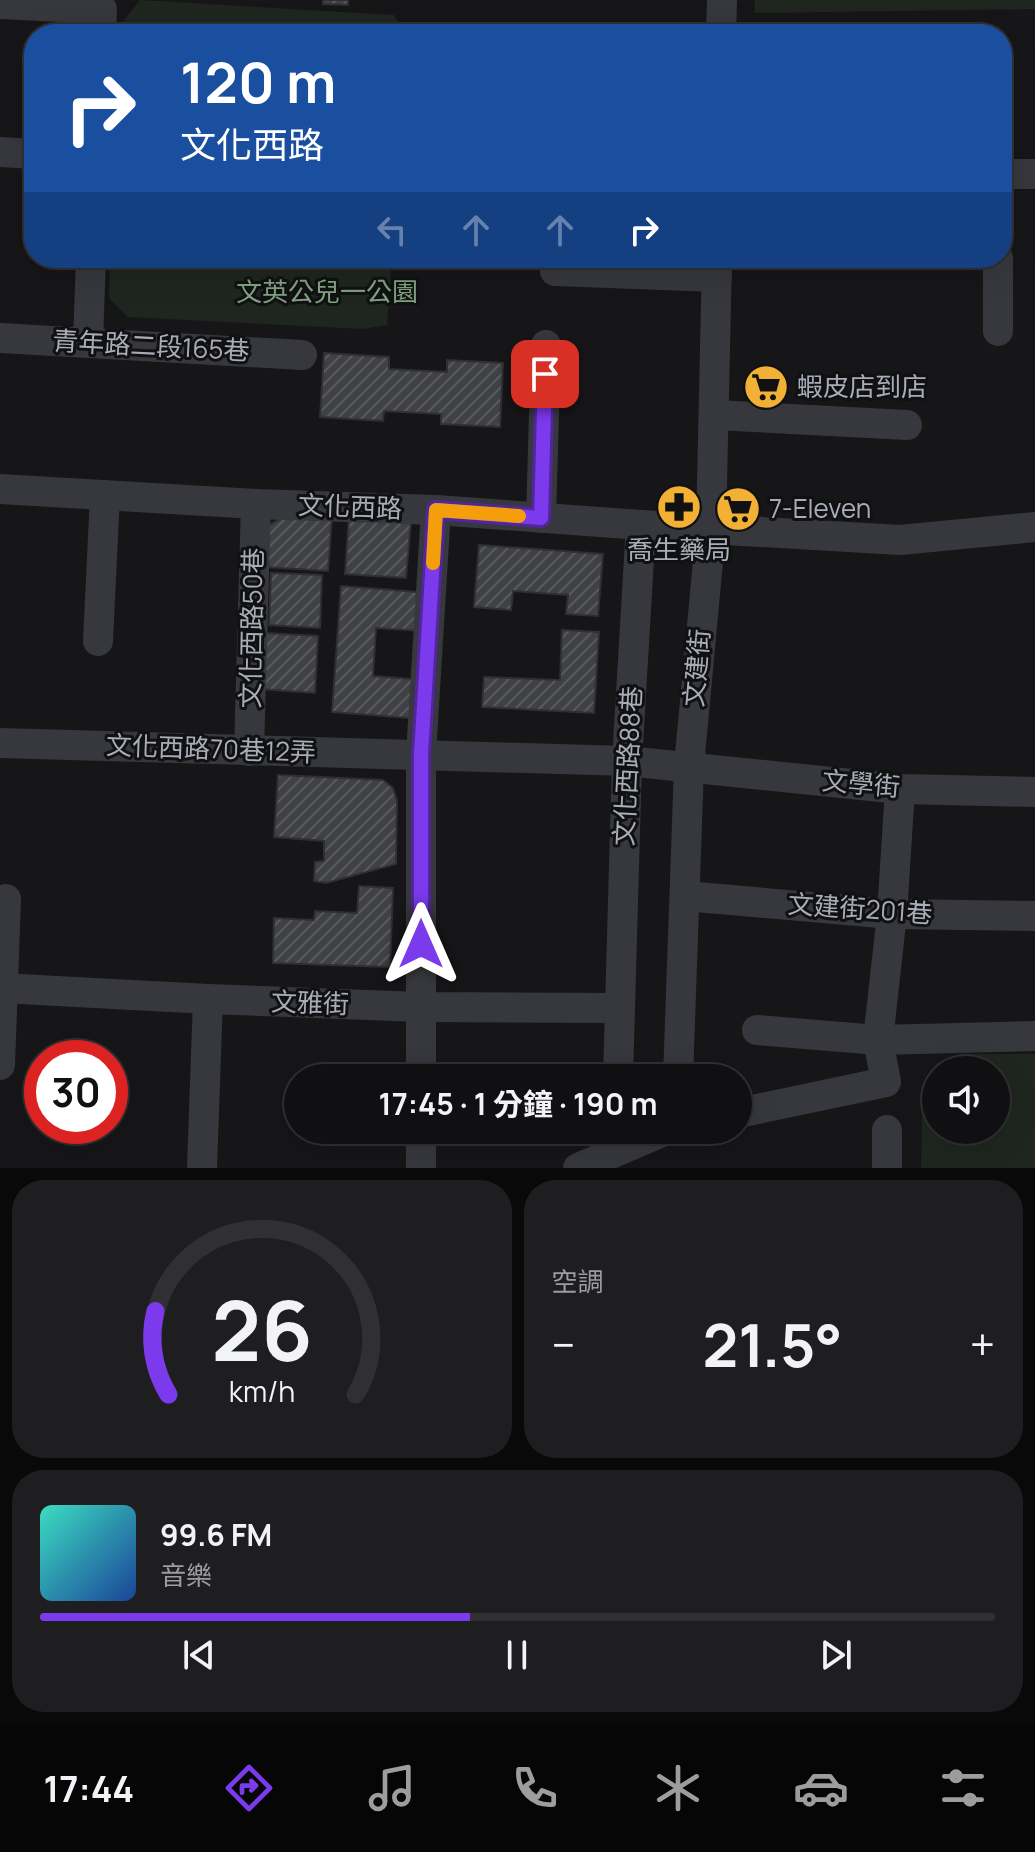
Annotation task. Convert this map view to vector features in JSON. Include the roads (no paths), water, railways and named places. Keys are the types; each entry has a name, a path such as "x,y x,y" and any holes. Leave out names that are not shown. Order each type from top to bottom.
{"street":[{"path":"721,24 722,0"},
{"path":"0,4 101,21"},
{"path":"0,152 24,153"},
{"path":"1012,174 1035,174"},
{"path":"88,342 91,268"},
{"path":"555,271 717,268"},
{"name":"文建街","path":"679,1064 689,766 711,529 717,268"},
{"path":"998,268 998,331"},
{"name":"青年路二段165巷","path":"0,338 302,355"},
{"path":"541,518 546,345"},
{"path":"714,415 907,425"},
{"name":"文化西路","path":"0,489 256,504 436,510 900,540 1035,527"},
{"path":"98,641 105,495"},
{"name":"文化西路50巷","path":"249,751 256,504"},
{"path":"421,1064 421,754 436,510"},
{"name":"文化西路88巷","path":"618,1064 627,761 641,525"},
{"name":"文化西路70巷12弄","path":"0,743 627,761"},
{"name":"文學街","path":"627,761 900,789 1035,792"},
{"path":"752,1110 886,1082 878,1040 892,914 900,789"},
{"name":"文建街201巷","path":"685,896 892,914 1035,916"},
{"path":"0,1065 6,899"},
{"name":"文雅街","path":"2,988 421,1007 619,1008"},
{"path":"202,1168 208,999"},
{"path":"757,1030 878,1040 1035,1036"},
{"path":"887,1130 887,1168"},
{"path":"421,1144 421,1168"},
{"path":"578,1168 612,1144"}],"place":[{"name":"蝦皮店到店","path":"766,387"},
{"name":"喬生藥局","path":"679,507"},
{"name":"7-Eleven","path":"738,509"}],"park label":[{"name":"文英公兒一公園","path":"327,292"}]}
